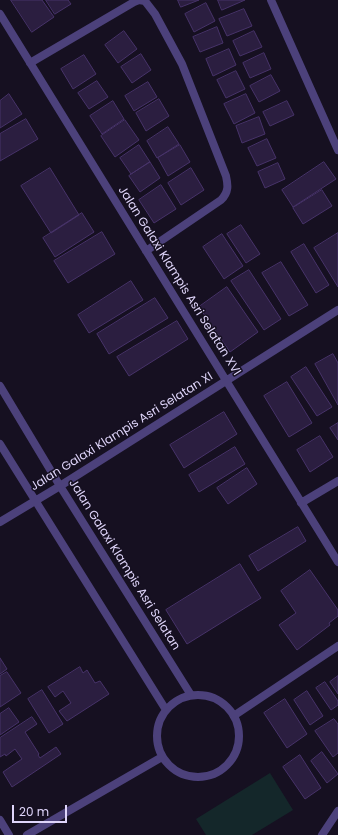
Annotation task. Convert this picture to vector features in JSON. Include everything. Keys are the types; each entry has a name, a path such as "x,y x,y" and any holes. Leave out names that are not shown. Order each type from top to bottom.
{"street":[{"path":"30,63 139,0 145,1 156,14 182,64 198,102 226,176 227,190 222,200 146,251"},
{"path":"271,0 338,150"},
{"name":"Jalan Galaxi Klampis Asri Selatan XVI","path":"0,14 338,562"},
{"name":"Jalan Galaxi Klampis Asri Selatan XI","path":"0,522 60,486 338,310"},
{"name":"Jalan Galaxi Klampis Asri Selatan","path":"0,386 60,486 191,695"},
{"path":"0,444 166,710"},
{"path":"302,503 338,482"},
{"path":"235,715 338,646"},
{"path":"191,695 204,695 216,698 227,705 235,715 239,727 240,740 236,753 229,764 219,772 207,776 194,777 182,774 171,767 162,757 158,746 157,733 160,721 166,710 178,700 191,695"},
{"path":"27,835 162,757"},
{"path":"322,835 338,811"},
{"path":"0,820 9,835"}],"green space":[{"path":"270,773 293,810 252,835 206,835 196,819"}],"building":[{"path":"11,0 42,0 54,17 32,32"},
{"path":"46,0 68,0 71,4 55,14"},
{"path":"178,0 199,0 181,7"},
{"path":"218,0 245,0 222,10"},
{"path":"206,3 215,21 194,32 185,14"},
{"path":"244,9 252,26 227,36 219,19"},
{"path":"217,27 223,43 200,52 193,37"},
{"path":"124,31 137,49 118,63 105,45"},
{"path":"254,31 262,47 240,56 233,41"},
{"path":"229,49 236,65 213,76 206,59"},
{"path":"264,53 271,69 250,78 243,63"},
{"path":"141,54 151,70 132,83 121,67"},
{"path":"84,55 96,74 73,89 61,69"},
{"path":"236,71 245,89 226,98 217,80"},
{"path":"271,75 280,91 259,102 250,86"},
{"path":"97,81 108,97 89,109 78,93"},
{"path":"148,82 157,97 134,111 125,96"},
{"path":"9,94 22,114 0,128 0,101"},
{"path":"246,94 255,113 234,124 224,104"},
{"path":"159,99 169,116 146,131 136,113"},
{"path":"113,101 124,119 102,134 90,116"},
{"path":"287,101 294,115 270,126 263,112"},
{"path":"259,117 265,134 242,143 236,126"},
{"path":"26,119 38,139 0,161 0,134"},
{"path":"125,120 139,140 115,157 101,136"},
{"path":"168,127 179,144 157,158 147,141"},
{"path":"267,139 276,158 257,166 248,148"},
{"path":"139,145 150,162 131,174 120,158"},
{"path":"180,145 190,162 168,176 158,158"},
{"path":"150,162 160,178 140,192 129,176"},
{"path":"324,162 336,179 293,207 282,190"},
{"path":"278,163 285,179 265,188 258,172"},
{"path":"50,168 79,215 51,233 21,186"},
{"path":"191,168 204,190 181,205 168,183"},
{"path":"161,185 176,209 154,223 139,200"},
{"path":"322,190 332,206 303,224 293,208"},
{"path":"82,213 94,232 55,257 43,238"},
{"path":"241,225 260,254 246,263 227,234"},
{"path":"102,232 115,254 68,283 54,261"},
{"path":"338,233 338,287 314,248"},
{"path":"222,234 243,266 224,279 203,247"},
{"path":"304,244 329,285 316,293 291,252"},
{"path":"281,262 308,305 289,316 262,273"},
{"path":"249,270 281,319 264,330 231,281"},
{"path":"131,281 143,300 89,333 78,315"},
{"path":"227,287 258,332 230,352 199,307"},
{"path":"155,298 168,318 109,354 97,334"},
{"path":"177,321 188,339 129,376 117,357"},
{"path":"333,354 338,363 338,405 315,364"},
{"path":"306,367 332,407 317,416 291,377"},
{"path":"287,382 312,423 289,437 264,396"},
{"path":"224,412 237,434 184,468 170,445"},
{"path":"338,423 338,440 330,428"},
{"path":"320,436 333,457 310,472 297,450"},
{"path":"235,447 245,464 199,492 189,475"},
{"path":"247,468 257,484 228,504 217,488"},
{"path":"298,527 306,541 258,571 249,556"},
{"path":"240,564 261,598 187,644 166,610"},
{"path":"310,570 338,610 338,616 329,623 330,625 297,650 279,625 296,613 281,591"},
{"path":"0,658 7,669 0,674"},
{"path":"80,667 83,673 87,670 95,683 100,681 109,694 67,721 59,711 71,703 63,691 55,697 48,687"},
{"path":"7,672 21,693 0,707 0,676"},
{"path":"338,676 338,694 330,682"},
{"path":"325,682 338,701 338,705 331,710 316,688"},
{"path":"42,690 63,724 49,733 28,699"},
{"path":"307,691 323,716 310,725 294,700"},
{"path":"285,699 307,734 287,748 264,713"},
{"path":"9,708 19,722 0,735 0,714"},
{"path":"32,717 37,724 25,732 40,758 56,747 61,754 12,787 3,772 22,759 15,749 6,756 5,754 0,757 0,738"},
{"path":"334,719 338,724 338,753 333,757 315,731"},
{"path":"322,752 338,774 327,783 311,761"},
{"path":"300,755 321,788 305,799 283,767"}]}
